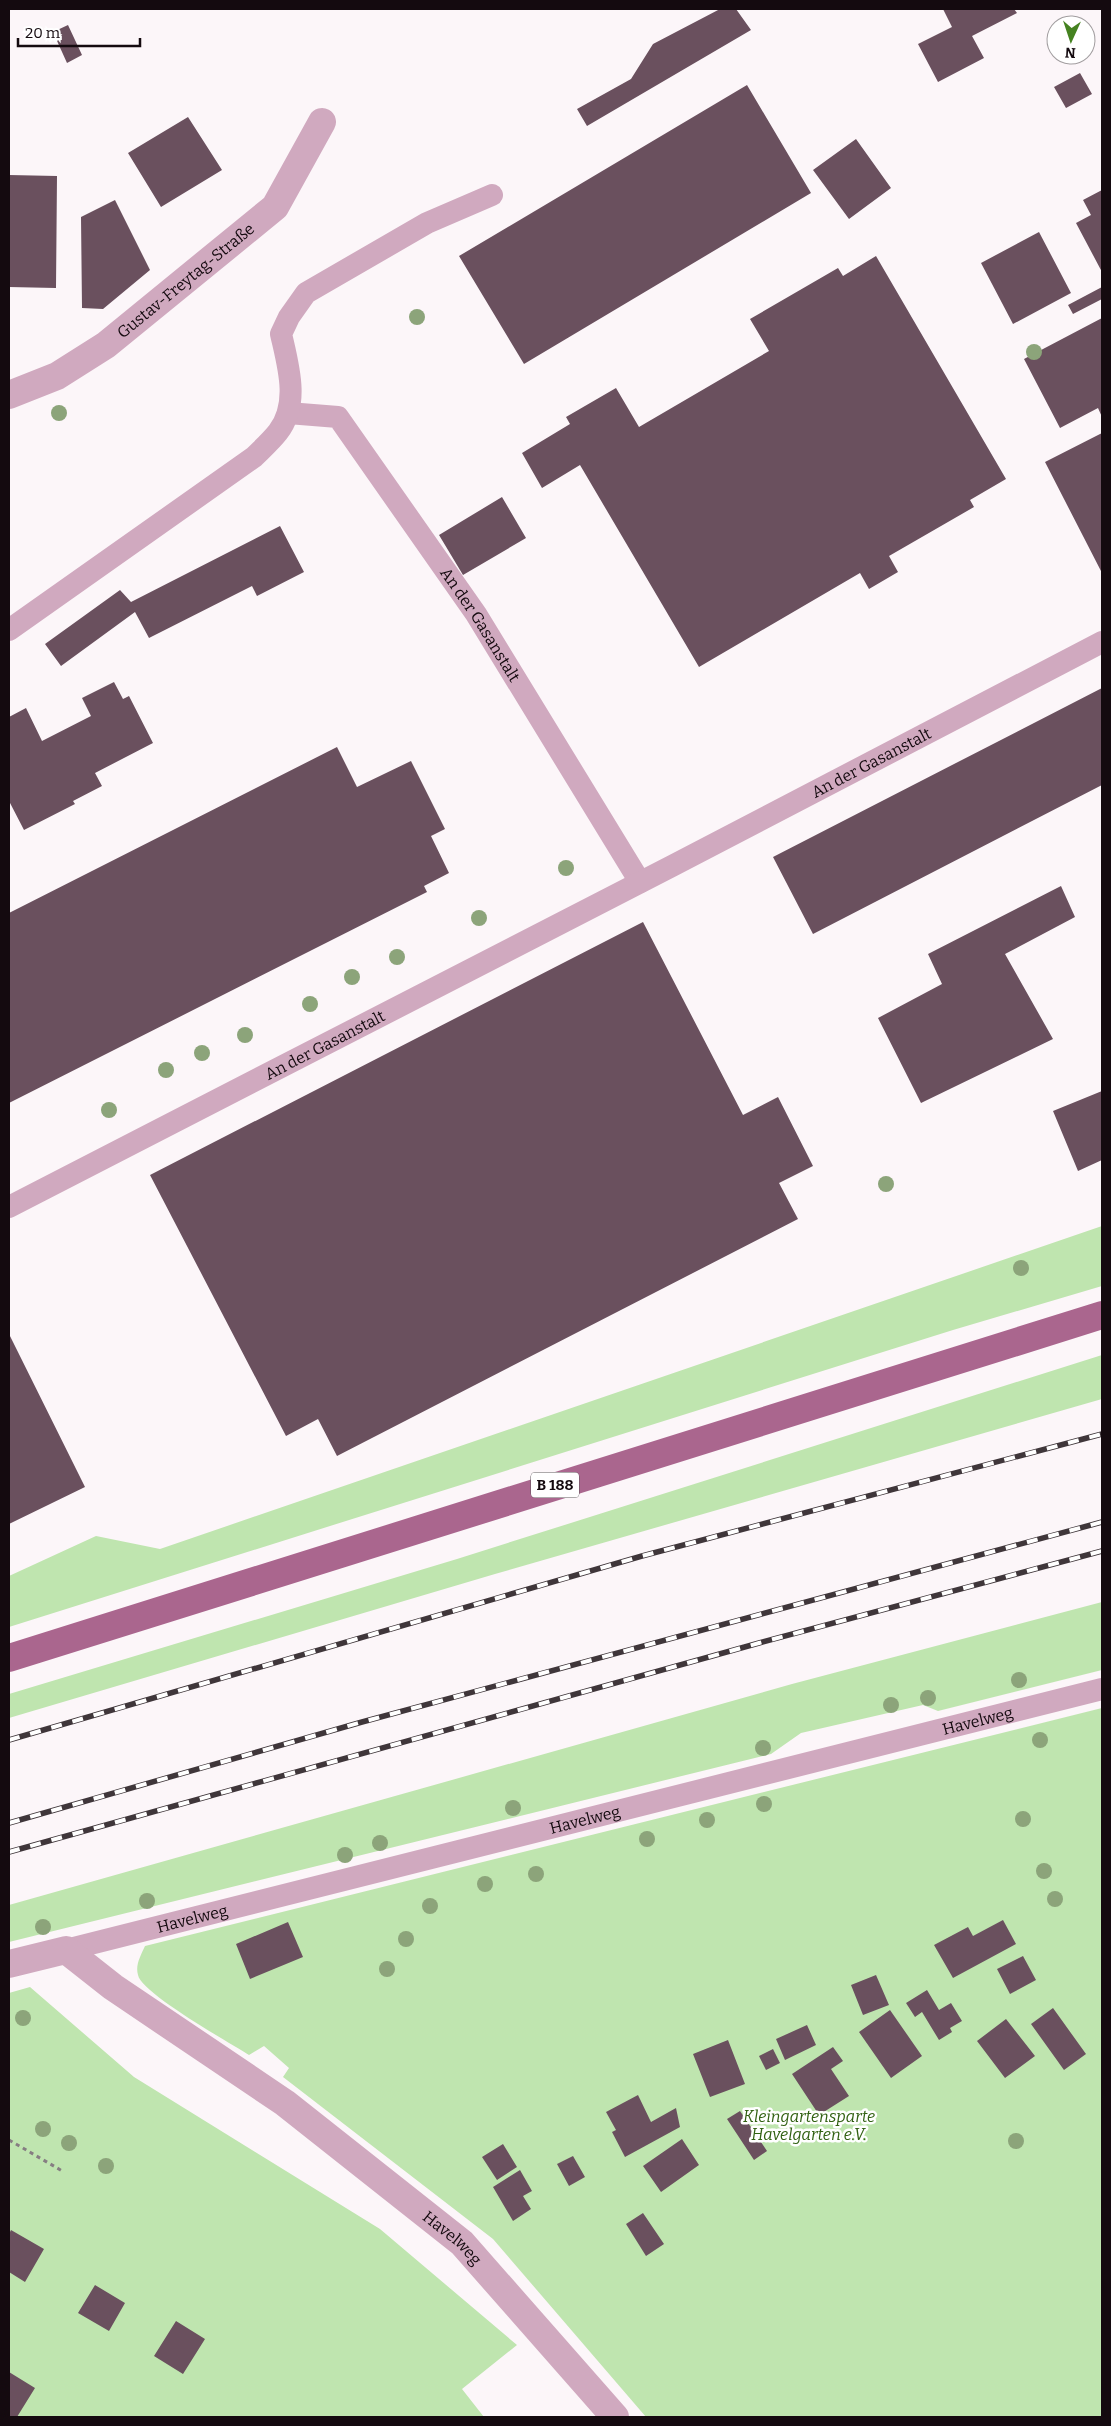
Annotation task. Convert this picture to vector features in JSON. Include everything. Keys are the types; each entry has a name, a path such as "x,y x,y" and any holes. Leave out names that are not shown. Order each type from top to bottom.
{"main road":[{"name":"B 188","path":"9,1658 1102,1315"}],"street":[{"name":"Gustav-Freytag-Straße","path":"9,395 57,376 106,345 275,207 322,122"},
{"name":"Havelweg","path":"9,1964 66,1950 113,1987 285,2103 462,2243 615,2417"}],"lane":[{"path":"9,630 254,457 279,431 288,413 290,374 281,334 289,317 306,293 428,223 492,195"},
{"name":"An der Gasanstalt","path":"288,413 338,417 476,614 640,882"},
{"name":"An der Gasanstalt","path":"9,1207 1102,642"},
{"name":"Havelweg","path":"66,1950 1102,1689"}],"path":[{"path":"9,2140 64,2172"}],"green space":[{"path":"1102,1226 1102,1286 953,1330 9,1627 9,1576 96,1536 160,1549"},
{"path":"1102,1355 1102,1399 495,1574 9,1718 9,1694 457,1559"},
{"path":"1102,1602 1102,1670 938,1711 923,1705 801,1733 771,1754 9,1942 9,1905 792,1684"},
{"name":"Kleingartensparte Havelgarten e.V.","path":"1102,1708 1102,2417 646,2417 493,2239 283,2077 289,2068 264,2046 249,2055 169,2005 143,1983 138,1975 138,1964 145,1946"},
{"path":"30,1987 134,2077 380,2229 517,2345 462,2389 484,2417 9,2417 9,1993"}],"building":[{"path":"720,9 736,9 751,30 587,126 577,109 631,79 653,44"},
{"path":"943,9 1014,9 1017,13 972,36 984,58 938,82 918,44 952,27"},
{"path":"68,25 82,55 67,63 53,32"},
{"path":"1080,73 1092,94 1066,108 1054,87"},
{"path":"747,85 811,193 524,364 459,256"},
{"path":"188,117 222,170 161,207 128,153"},
{"path":"856,139 891,188 849,219 813,170"},
{"path":"9,175 57,176 56,288 9,287"},
{"path":"1102,190 1102,272 1076,223 1091,215 1083,200"},
{"path":"115,200 150,270 103,309 82,308 81,217"},
{"path":"1039,232 1071,293 1013,324 981,263"},
{"path":"876,256 1006,479 970,500 974,507 889,556 898,572 869,589 860,573 699,667 580,465 542,488 522,453 570,424 566,417 616,388 639,427 769,351 750,319 838,268 843,276"},
{"path":"1102,287 1102,299 1073,314 1068,305"},
{"path":"1102,318 1102,417 1098,408 1060,428 1024,359"},
{"path":"1102,433 1102,573 1045,462"},
{"path":"502,497 526,538 463,575 439,535"},
{"path":"280,526 304,572 257,596 252,586 149,638 135,612 61,666 45,644 120,590 131,602"},
{"path":"114,682 123,699 129,696 153,743 95,773 102,786 73,801 75,804 24,830 9,801 9,717 26,708 42,741 91,716 82,698"},
{"path":"1102,688 1102,785 813,934 773,857"},
{"path":"337,747 357,787 411,761 445,829 431,836 449,873 424,886 427,892 9,1103 9,913"},
{"path":"1061,886 1075,917 1005,954 1053,1039 921,1103 878,1018 942,984 928,954"},
{"path":"643,922 743,1115 778,1097 813,1166 779,1183 798,1219 337,1456 318,1419 286,1436 150,1175"},
{"path":"1102,1091 1102,1160 1078,1171 1053,1111"},
{"path":"9,1334 85,1487 9,1524"},
{"path":"1003,1920 1016,1944 953,1978 934,1945 968,1927 973,1936"},
{"path":"288,1922 303,1957 250,1979 236,1944"},
{"path":"1023,1956 1036,1980 1010,1994 997,1969"},
{"path":"876,1975 889,2005 863,2015 851,1985"},
{"path":"927,1990 939,2010 951,2003 962,2021 950,2028 952,2032 939,2040 922,2012 915,2017 906,2003"},
{"path":"1053,2008 1086,2054 1064,2070 1031,2024"},
{"path":"890,2010 922,2056 891,2078 859,2032"},
{"path":"1006,2019 1035,2056 1005,2078 977,2041"},
{"path":"807,2025 816,2045 785,2060 776,2039"},
{"path":"728,2040 745,2084 710,2097 693,2054"},
{"path":"833,2047 843,2061 831,2069 849,2096 819,2115 792,2074"},
{"path":"773,2049 780,2063 766,2070 759,2056"},
{"path":"638,2095 651,2122 676,2108 680,2127 625,2157 612,2132 616,2130 606,2112"},
{"path":"740,2111 767,2151 754,2160 727,2119"},
{"path":"682,2139 699,2165 661,2192 643,2166"},
{"path":"503,2144 517,2167 497,2180 482,2157"},
{"path":"573,2156 585,2177 569,2186 557,2164"},
{"path":"520,2170 532,2191 523,2196 531,2209 513,2221 493,2187"},
{"path":"643,2213 664,2244 646,2256 626,2224"},
{"path":"11,2230 44,2249 25,2282 9,2272 9,2234"},
{"path":"95,2285 125,2303 109,2331 78,2313"},
{"path":"176,2321 205,2339 183,2374 154,2356"},
{"path":"9,2372 35,2388 17,2417 9,2417"}],"railway":[{"path":"9,1740 642,1556 1102,1434"},
{"path":"9,1823 362,1722 1102,1522"},
{"path":"9,1852 759,1643 1102,1551"}]}
